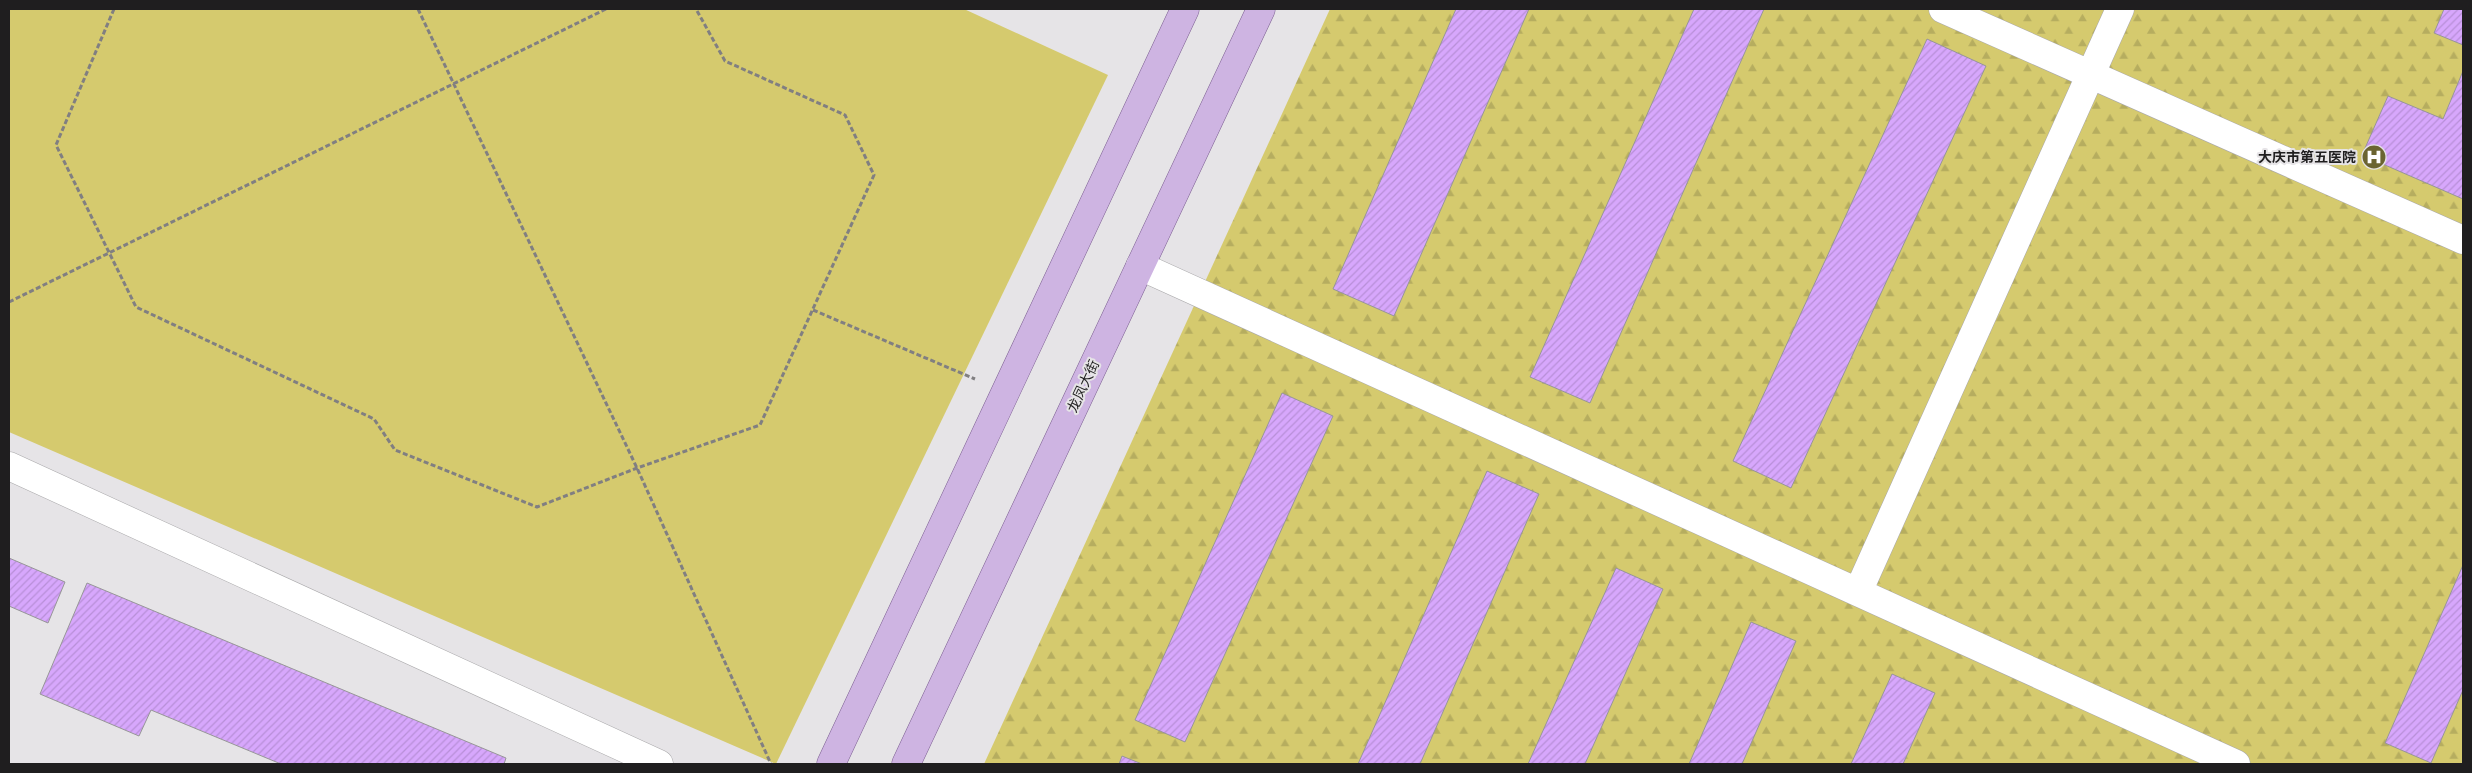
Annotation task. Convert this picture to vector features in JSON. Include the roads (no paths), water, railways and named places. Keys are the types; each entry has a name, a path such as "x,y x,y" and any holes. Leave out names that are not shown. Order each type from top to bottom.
{"main road":[{"path":"831,764 1185,9"},
{"name":"龙凤大街","path":"906,764 1261,9"}],"street":[{"path":"1943,9 2463,240"},
{"path":"1858,592 2120,9"},
{"path":"1140,266 2236,764"},
{"path":"9,466 659,764"}],"place":[{"name":"大庆市第五医院","path":"2374,157"}]}
